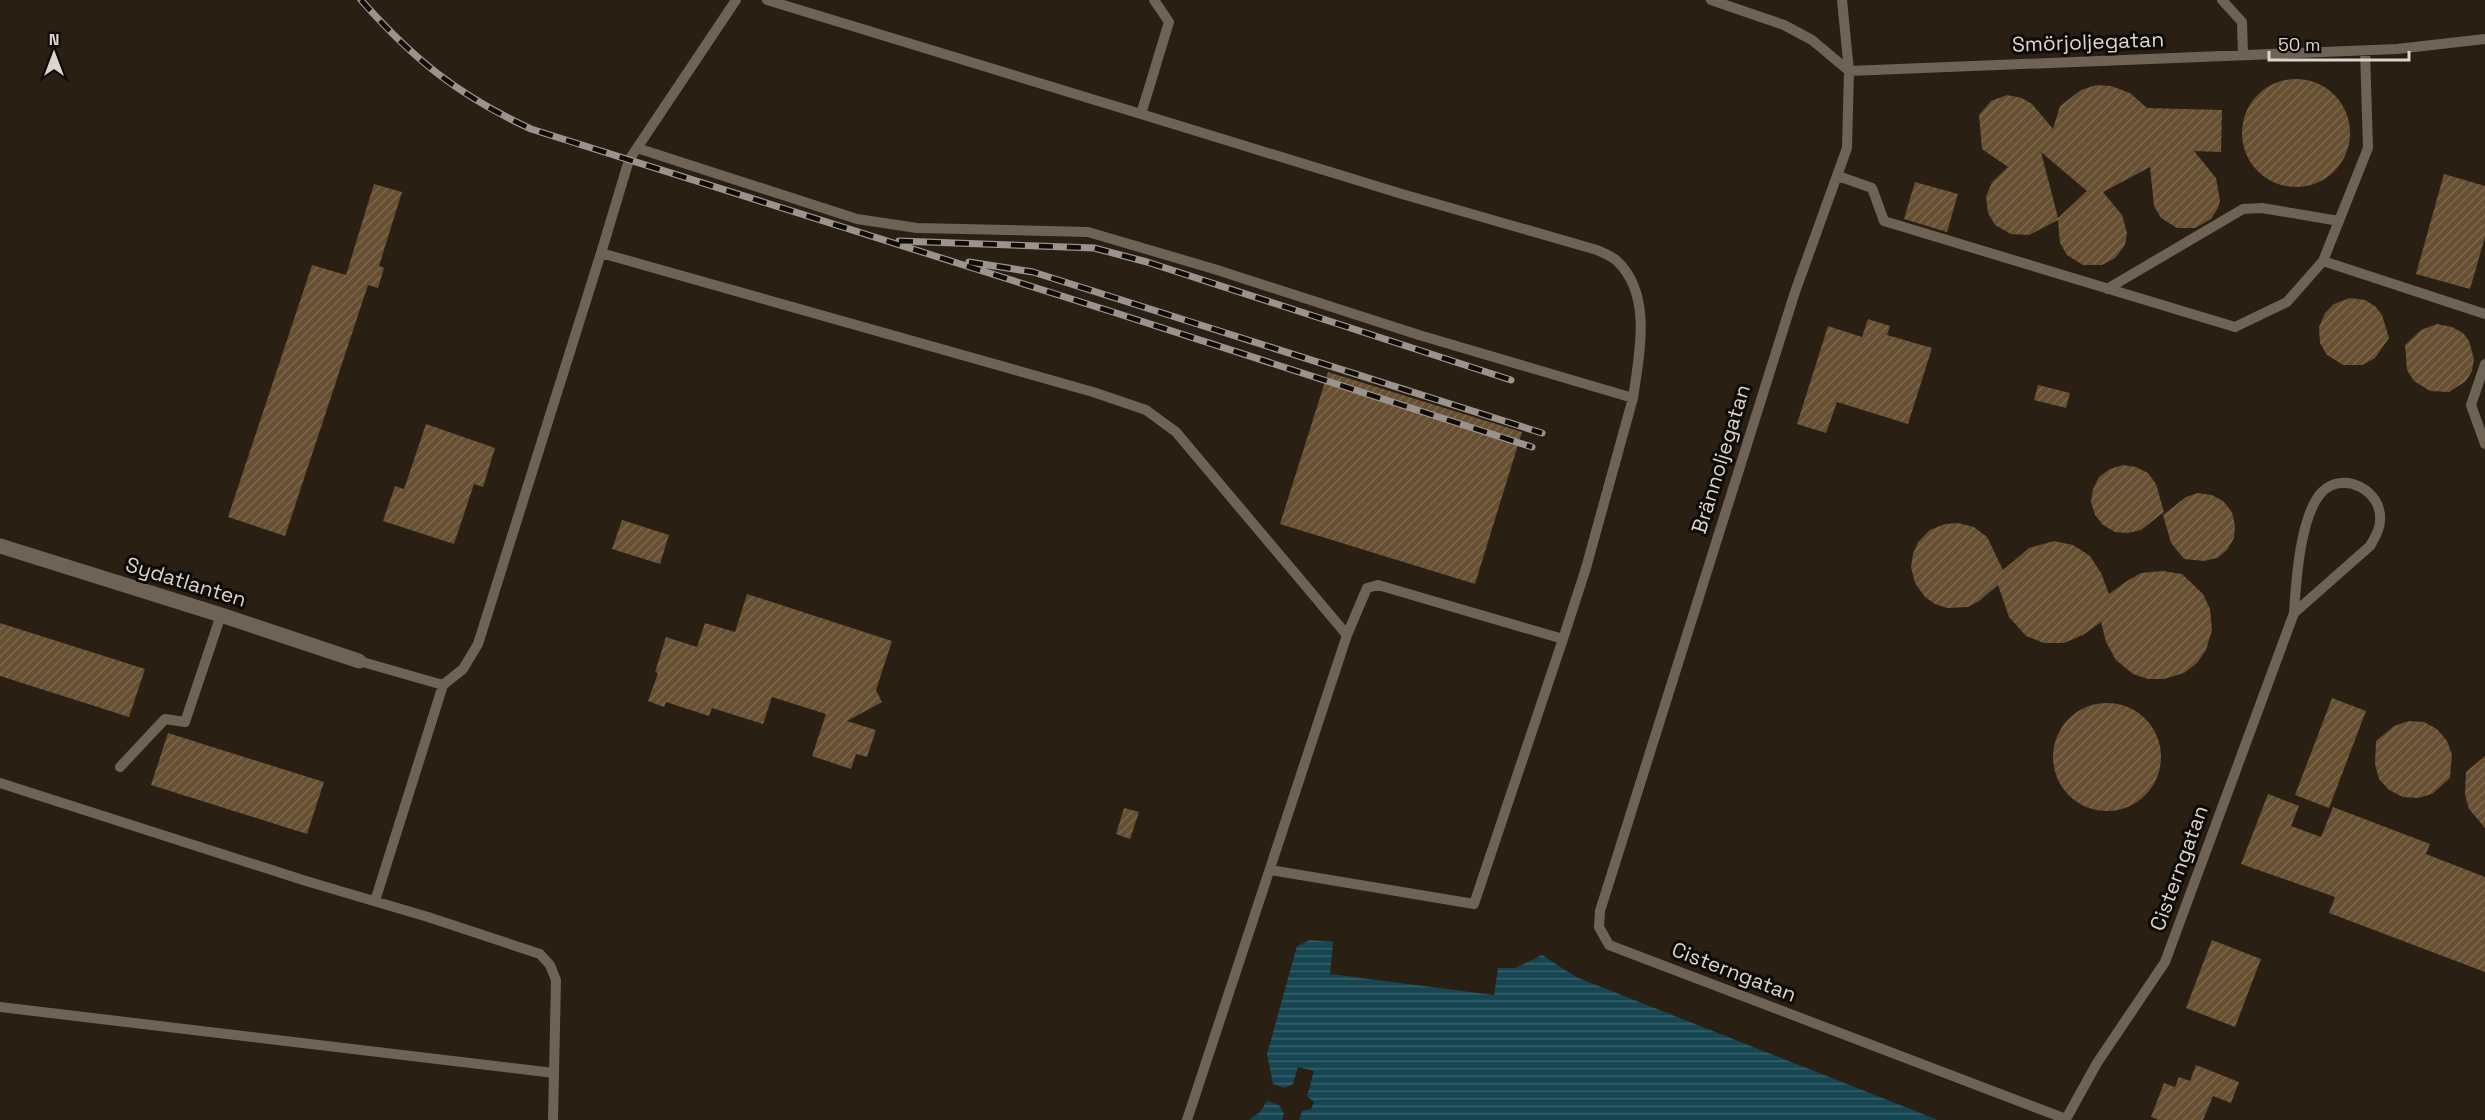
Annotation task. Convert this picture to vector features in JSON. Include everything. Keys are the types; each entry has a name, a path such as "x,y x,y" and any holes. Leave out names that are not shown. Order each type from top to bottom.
{"street":[{"name":"Sydatlanten","path":"0,546 360,661"}],"lane":[{"path":"375,902 443,685 463,669 478,644 629,160 736,0"},
{"path":"767,0 1402,194 1597,250 1616,259 1628,274 1640,304 1639,349 1633,398 1586,568 1474,904 1270,870"},
{"path":"1141,114 1169,22 1154,0"},
{"path":"1711,0 1784,25 1812,40 1849,71"},
{"name":"Brännoljegatan","path":"1599,927 1600,911 1740,462 1795,292 1847,148 1849,71 1842,0"},
{"path":"2222,0 2242,22 2243,56"},
{"name":"Smörjoljegatan","path":"1849,71 2365,51 2485,39"},
{"path":"1838,176 1872,188 1884,221 2235,327 2287,302 2323,261 2368,148 2365,51"},
{"path":"637,148 857,219 917,228 1089,232 1214,269 1419,335 1633,398"},
{"path":"2107,289 2243,209 2262,208 2339,220"},
{"path":"601,253 1093,392 1146,410 1176,432 1347,635"},
{"path":"2323,261 2485,314"},
{"path":"2485,364 2470,405 2485,444"},
{"name":"Cisterngatan","path":"1599,927 1609,945 2067,1120 2097,1064 2166,962 2294,613 2296,572 2308,515 2320,493 2329,487 2341,483 2353,484 2364,489 2373,496 2379,507 2380,522 2370,546 2294,613"},
{"path":"1187,1120 1347,635 1367,588 1378,585 1390,586 1563,639"},
{"path":"120,767 165,719 185,722 221,615"},
{"path":"360,661 443,685"},
{"path":"0,783 540,954 550,965 556,980 553,1120"},
{"path":"0,1007 554,1073"}],"water":[{"path":"1310,940 1333,942 1330,974 1494,995 1498,968 1515,968 1542,955 1576,977 1938,1120 1249,1120 1260,1112 1273,1084 1267,1054 1297,946"}],"pier":[{"path":"1298,1067 1314,1071 1307,1096 1314,1102 1311,1109 1302,1111 1299,1120 1282,1120 1284,1113 1279,1105 1267,1101 1273,1084 1285,1088 1293,1084"}],"building":[{"path":"2296,79 2317,83 2334,95 2346,112 2350,133 2346,154 2334,171 2317,183 2296,187 2275,183 2258,171 2246,154 2242,133 2246,112 2258,95 2275,83"},
{"path":"2096,85 2111,86 2130,93 2147,108 2222,110 2221,152 2194,151 2216,178 2220,201 2211,219 2195,228 2177,228 2161,218 2154,206 2150,167 2103,192 2122,215 2127,233 2125,245 2115,258 2102,265 2083,265 2067,255 2060,243 2058,220 2029,235 2011,234 1995,225 1988,213 1986,197 1992,182 2008,167 1982,149 1979,115 1991,101 2007,95 2022,98 2032,104 2053,129 2060,106 2081,90","holes":["2041,152 2087,191 2058,218"]},
{"path":"2444,174 2485,186 2485,237 2470,289 2416,274"},
{"path":"1915,182 1958,194 1947,232 1904,219"},
{"path":"374,184 402,192 379,266 384,268 378,288 368,285 285,536 228,517 312,265 346,275"},
{"path":"2350,298 2365,300 2376,307 2382,315 2389,338 2375,358 2362,365 2343,365 2327,355 2320,343 2319,327 2325,313 2334,304"},
{"path":"1868,319 1890,326 1887,335 1932,348 1908,424 1837,402 1826,433 1797,424 1828,326 1862,337"},
{"path":"2437,324 2452,327 2463,333 2469,341 2474,359 2472,371 2466,381 2449,392 2430,391 2414,381 2407,370 2405,345 2421,330"},
{"path":"1328,372 1522,432 1475,584 1280,524"},
{"path":"2038,385 2070,393 2066,408 2034,400"},
{"path":"426,424 495,448 483,487 474,484 454,544 383,521 395,486 404,489"},
{"path":"2123,465 2136,467 2148,473 2156,484 2164,512 2141,530 2128,533 2115,532 2103,525 2095,515 2091,502 2093,489 2099,477 2110,469"},
{"path":"2198,493 2212,495 2223,501 2232,512 2235,525 2234,538 2227,550 2217,558 2204,561 2184,559 2171,543 2163,515 2186,497"},
{"path":"622,520 669,535 660,564 612,549"},
{"path":"1958,523 1974,527 1987,537 2003,570 2029,548 2054,541 2073,545 2090,556 2101,573 2109,594 2141,573 2162,571 2182,574 2203,594 2210,609 2212,630 2206,650 2197,663 2184,673 2164,679 2148,679 2133,674 2116,660 2106,642 2101,622 2083,635 2064,643 2044,643 2026,636 2009,617 1998,585 1968,607 1947,608 1935,604 1925,597 1915,583 1911,567 1913,554 1918,542 1930,530 1945,524"},
{"path":"747,594 892,641 876,690 882,702 847,721 876,730 867,757 856,754 851,769 812,756 826,714 772,697 763,724 712,708 709,716 666,702 664,707 648,701 658,673 655,672 666,637 697,647 705,623 735,632"},
{"path":"0,623 145,669 129,717 0,676"},
{"path":"2332,698 2366,711 2329,808 2295,795"},
{"path":"2107,703 2128,707 2145,719 2157,736 2161,757 2157,778 2145,795 2128,807 2107,811 2086,807 2069,795 2057,778 2053,757 2057,736 2069,719 2086,707"},
{"path":"2409,721 2424,722 2437,729 2447,741 2452,755 2450,778 2432,794 2418,798 2403,797 2389,790 2379,779 2375,764 2376,741 2394,726"},
{"path":"168,733 324,782 307,834 151,785"},
{"path":"2485,756 2485,828 2469,809 2465,795 2466,772"},
{"path":"2268,794 2299,806 2291,826 2321,837 2333,807 2430,844 2426,854 2485,877 2485,972 2329,913 2335,897 2241,864"},
{"path":"1124,808 1139,812 1130,839 1116,834"},
{"path":"2212,940 2261,959 2235,1027 2186,1008"},
{"path":"2196,1065 2239,1082 2231,1103 2213,1096 2203,1120 2159,1120 2151,1117 2164,1083 2175,1087 2179,1077 2190,1081"}],"railway":[{"path":"361,0 400,41 439,74 481,103 531,129 1532,447"},
{"path":"899,241 1094,248 1147,262 1511,380"},
{"path":"969,262 1033,272 1542,433"}]}
